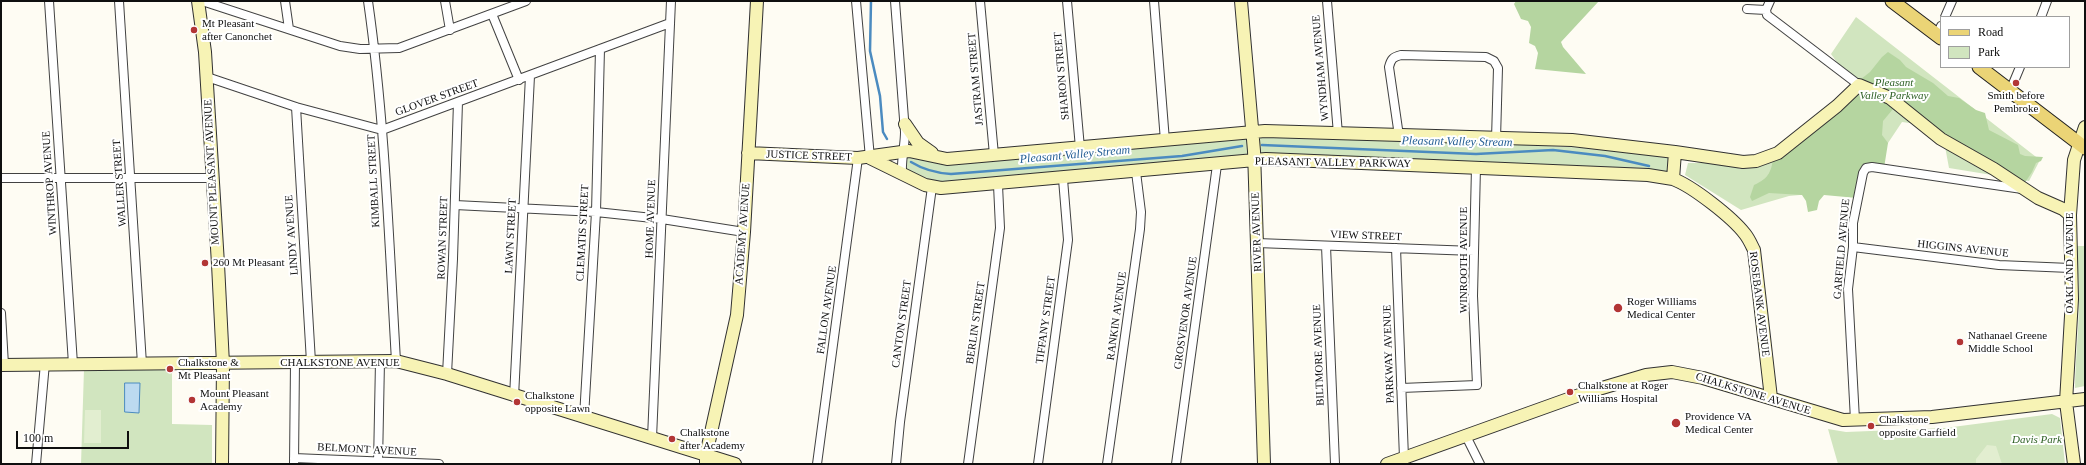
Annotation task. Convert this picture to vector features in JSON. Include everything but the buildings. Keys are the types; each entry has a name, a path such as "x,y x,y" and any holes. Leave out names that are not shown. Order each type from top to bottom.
{"main road":[{"path":"1892,1 1940,33"},
{"path":"1979,68 2082,146"}],"street":[{"name":"WINTHROP AVENUE","path":"49,1 73,364"},
{"name":"WALLER STREET","path":"119,1 142,364"},
{"name":"MOUNT PLEASANT AVENUE","path":"198,1 206,52 223,364 222,464"},
{"path":"202,1 340,46 360,49 399,48 523,2"},
{"path":"285,1 288,29"},
{"name":"KIMBALL STREET","path":"368,1 375,49 382,130 396,361"},
{"path":"445,1 450,30"},
{"name":"HOME AVENUE","path":"652,438 671,1"},
{"name":"ACADEMY AVENUE","path":"706,459 737,315 744,232 757,1"},
{"path":"856,1 864,158 876,154 904,150 940,158 994,155 1166,141 1252,132 1572,140 1675,152 1743,162 1778,153 1809,129 1859,85"},
{"path":"895,1 905,124 902,174"},
{"name":"JASTRAM STREET","path":"980,1 994,155"},
{"name":"SHARON STREET","path":"1067,1 1080,148"},
{"path":"1154,1 1166,141"},
{"name":"RIVER AVENUE","path":"1242,1 1254,160 1258,243 1264,464"},
{"name":"WYNDHAM AVENUE","path":"1327,1 1338,134"},
{"path":"1770,1 1766,10 1767,15 1859,85 1890,98 1941,139 1994,169 2038,198 2063,209 2070,215"},
{"path":"1945,16 1952,1"},
{"path":"2041,16 2047,1"},
{"path":"1747,9 1766,10"},
{"path":"492,14 519,80"},
{"name":"GLOVER STREET","path":"382,130 456,101 458,102 530,76 670,23"},
{"name":"CLEMATIS STREET","path":"584,417 596,212 600,49"},
{"path":"1399,136 1389,67 1390,61 1394,56 1486,57 1494,61 1498,68 1496,139"},
{"path":"2010,91 2020,68"},
{"name":"LAWN STREET","path":"514,396 530,76"},
{"path":"207,77 296,106 382,130"},
{"name":"ROWAN STREET","path":"447,374 458,102"},
{"name":"LINDY AVENUE","path":"296,106 311,362"},
{"path":"905,124 918,143 940,158"},
{"name":"OAKLAND AVENUE","path":"2074,464 2066,402 2072,299 2070,268 2070,215 2074,160 2082,146 2085,127"},
{"path":"1673,179 1675,152"},
{"name":"JUSTICE STREET","path":"748,154 864,158"},
{"name":"PLEASANT VALLEY PARKWAY","path":"864,158 932,187 951,188 1063,179 1254,160 1476,167 1648,175 1673,179"},
{"name":"FALLON AVENUE","path":"817,464 864,158"},
{"name":"GROSVENOR AVENUE","path":"1176,464 1217,164"},
{"name":"WINROOTH AVENUE","path":"1401,388 1477,385 1473,296 1476,167"},
{"name":"GARFIELD AVENUE","path":"1855,420 1848,289 1853,247 1853,223 1859,189 1863,173 1866,168 1883,168 2023,189"},
{"name":"RANKIN AVENUE","path":"1107,464 1140,229 1141,212 1136,172"},
{"path":"1,178 212,178"},
{"name":"TIFFANY STREET","path":"1038,464 1068,240 1063,179"},
{"name":"ROSEBANK AVENUE","path":"1673,179 1685,184 1736,224 1750,242 1757,271 1771,398"},
{"name":"BERLIN STREET","path":"968,464 1000,228 998,185"},
{"name":"CANTON STREET","path":"896,464 901,414 932,187"},
{"path":"455,205 596,212 662,218 744,232"},
{"name":"VIEW STREET","path":"1258,243 1474,251"},
{"name":"BILTMORE AVENUE","path":"1326,246 1335,464"},
{"name":"HIGGINS AVENUE","path":"1853,247 1999,264 2070,268"},
{"name":"PARKWAY AVENUE","path":"1396,248 1404,458"},
{"path":"1,313 3,365"},
{"path":"378,463 380,360"},
{"name":"CHALKSTONE AVENUE","path":"3,365 45,363 223,364 380,360 396,361 447,374 652,438 706,459 736,464"},
{"path":"294,461 295,362"},
{"path":"36,464 45,363"},
{"name":"CHALKSTONE AVENUE","path":"1387,464 1585,393 1646,375 1672,372 1720,382 1822,415 1844,420 1932,418 2085,399"},
{"path":"1466,436 1480,464"},
{"name":"BELMONT AVENUE","path":"294,461 439,464"}],"green space":[{"path":"1516,1 1599,1 1561,42 1563,47 1586,74 1535,69 1538,53 1535,46 1529,43 1531,27 1528,21 1521,19 1514,4"},
{"name":"Pleasant Valley Parkway","path":"1856,17 2040,160 2029,181 1949,168 1944,141 1924,125 1902,122 1882,152 1821,193 1789,196 1741,210 1685,175 1688,163 1728,163 1740,169 1781,160 1859,93 1831,54"},
{"name":"Pleasant Valley Parkway","path":"1888,52 1900,60 1906,67 1933,83 1948,96 1959,98 1976,110 1985,113 1989,130 2018,145 2020,154 2025,156 2043,157 2041,161 2036,163 2022,187 1898,103 1883,121 1882,135 1888,143 1884,168 1869,167 1857,198 1824,195 1819,201 1817,210 1808,212 1806,201 1802,195 1769,193 1752,201 1750,197 1754,185 1767,177 1774,155 1870,72"},
{"path":"1251,132 1675,152 1667,177 1254,160 932,187 901,167 902,156 936,160"},
{"path":"2074,246 2085,246 2085,386 2075,388 2079,317 2079,281"},
{"path":"84,369 172,370 172,424 212,425 212,464 81,464"},
{"path":"85,410 101,410 101,443 84,443"},
{"name":"Davis Park","path":"2052,414 2060,418 2065,464 1838,464 1828,429 1846,432 1945,428"},
{"path":"1987,445 1996,446 2002,464 1976,464 1976,459"}],"water":[{"path":"125,383 140,383 139,413 125,412"}],"waterway":[{"name":"Pleasant Valley Stream","path":"871,1 870,51 880,96 883,132 887,139"},
{"name":"Pleasant Valley Stream","path":"1262,145 1476,154 1553,150 1605,156 1649,166"},
{"name":"Pleasant Valley Stream","path":"911,162 930,171 951,174 1182,156 1242,146"}],"place":[{"name":"Mt Pleasant after Canonchet","path":"194,30"},
{"name":"Smith before Pembroke","path":"2016,83"},
{"name":"260 Mt Pleasant","path":"205,263"},
{"name":"Roger Williams Medical Center","path":"1618,308"},
{"name":"Nathanael Greene Middle School","path":"1960,342"},
{"name":"Chalkstone & Mt Pleasant","path":"170,369"},
{"name":"Chalkstone at Roger Williams Hospital","path":"1570,392"},
{"name":"Mount Pleasant Academy","path":"192,400"},
{"name":"Chalkstone opposite Lawn","path":"517,402"},
{"name":"Providence VA Medical Center","path":"1676,423"},
{"name":"Chalkstone opposite Garfield","path":"1871,426"},
{"name":"Chalkstone after Academy","path":"672,439"}]}
